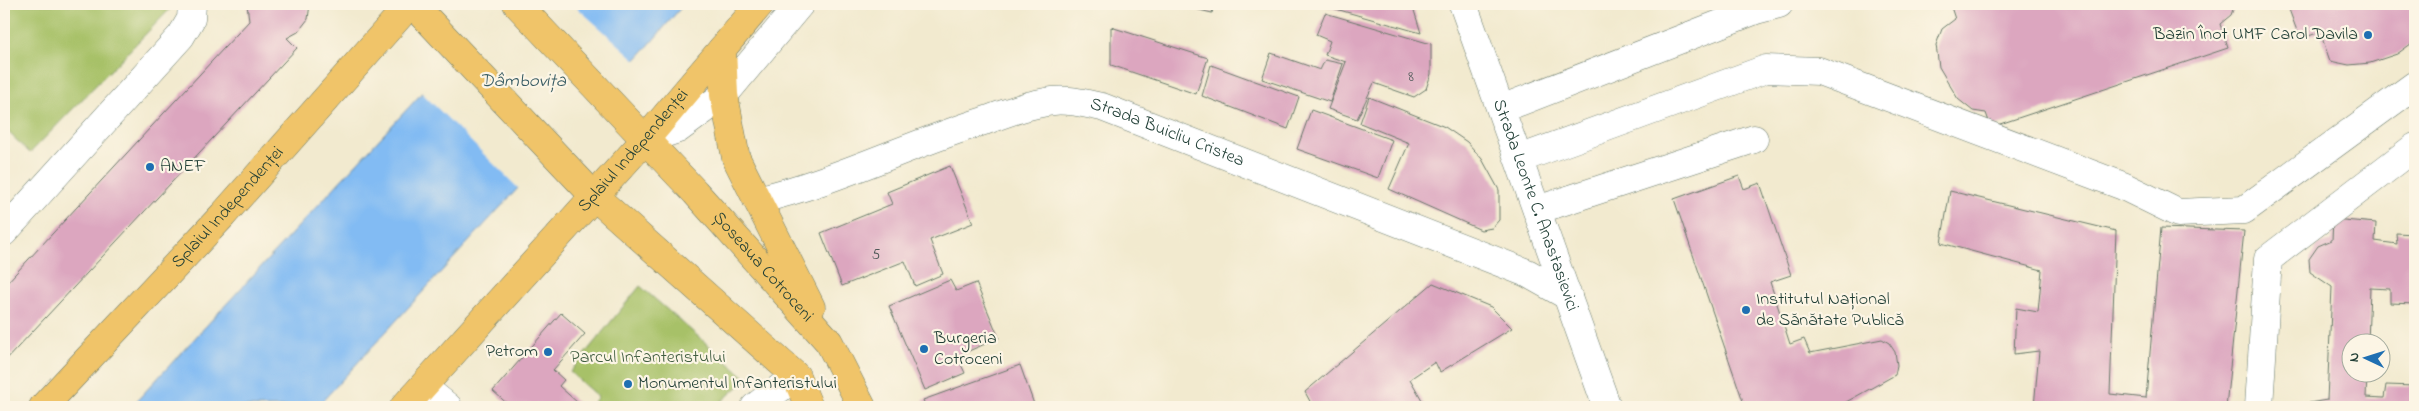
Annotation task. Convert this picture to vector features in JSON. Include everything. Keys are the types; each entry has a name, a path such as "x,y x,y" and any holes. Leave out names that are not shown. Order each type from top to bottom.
{"main road":[{"path":"412,4 594,196 796,376 809,407"},
{"name":"Splaiul Independenței","path":"43,407 223,214 412,4"},
{"name":"Șoseaua Cotroceni","path":"517,4 695,192 829,342 862,407"},
{"name":"Splaiul Independenței","path":"404,407 645,140 760,4"},
{"path":"722,49 724,95 736,158 829,342"}],"street":[{"path":"4,232 181,36 191,20 192,4"},
{"path":"645,140 678,129 724,95 800,4"},
{"name":"Strada Leonte C. Anastasievici","path":"1463,4 1607,407"},
{"path":"1501,109 1763,6"},
{"path":"1519,160 1766,68 1819,71 2123,186 2178,213 2244,210 2415,85"},
{"name":"Strada Buicliu Cristea","path":"757,200 798,191 963,127 1025,108 1055,101 1077,102 1102,107 1528,273 1568,296"},
{"path":"1537,210 1754,139"},
{"path":"2259,407 2268,259 2415,147"},
{"path":"756,407 796,376"},
{"path":"423,387 448,407"}],"green space":[{"path":"4,4 167,4 171,8 30,153 4,128"},
{"name":"Parcul Infanteristului","path":"640,286 747,379 715,407 590,407 598,397 570,372"}],"water":[{"name":"Dâmbovița","path":"498,4 684,4 643,52 317,407 131,407 422,93"}],"pier":[{"path":"497,4 573,4 638,62 520,190 422,93 428,83"}],"building":[{"name":"ANEF","path":"247,4 310,4 308,19 298,32 287,38 297,48 4,362 4,286 249,21"},
{"path":"1174,4 1214,4 1212,13"},
{"path":"1318,4 1412,4 1421,33"},
{"path":"1950,4 2235,4 2231,15 2220,24 2228,48 1991,127 1986,113 1973,111 1958,99 1939,67 1936,45 1942,29 1955,19"},
{"name":"Bazin Înot UMF Carol Davila","path":"2287,4 2415,4 2415,41 2397,54 2370,63 2349,65 2330,61 2320,32 2300,39"},
{"path":"1325,13 1431,44 1431,74 1426,89 1414,97 1374,83 1357,119 1328,109 1346,62 1325,55 1330,41 1316,35"},
{"path":"1111,27 1208,58 1196,94 1111,65"},
{"path":"1271,53 1320,70 1325,60 1343,64 1330,102 1262,79"},
{"path":"1211,65 1299,97 1288,129 1202,96"},
{"path":"1369,97 1445,127 1467,142 1482,159 1499,190 1499,220 1492,228 1481,230 1389,189 1409,143 1360,123"},
{"path":"1311,110 1392,140 1378,178 1297,149"},
{"path":"950,166 973,223 930,240 943,274 915,286 905,261 842,286 821,233 892,204 887,192"},
{"name":"Institutul Național de Sănătate Publică","path":"1739,176 1744,189 1760,183 1791,275 1770,282 1790,344 1804,339 1810,353 1882,339 1889,343 1895,352 1897,365 1895,375 1837,407 1745,407 1674,199"},
{"path":"1950,191 2116,231 2110,394 2146,398 2161,228 2244,231 2226,407 2034,407 2039,351 2014,354 2016,308 2038,312 2042,270 1941,243"},
{"path":"2333,219 2376,223 2375,241 2397,244 2396,233 2415,234 2415,304 2390,303 2390,289 2370,288 2368,334 2342,334 2342,384 2367,384 2366,397 2384,398 2386,385 2415,386 2415,407 2307,407 2309,403 2327,400 2332,287 2310,272 2309,259 2318,246 2332,240"},
{"path":"950,280 956,291 976,283 999,338 957,356 965,373 925,390 889,306"},
{"path":"1433,283 1491,307 1512,328 1440,372 1435,362 1410,379 1426,407 1313,407 1305,392"},
{"name":"Petrom","path":"561,313 585,334 553,370 564,380 559,386 578,403 574,407 511,407 493,391"},
{"path":"1020,365 1035,407 926,407 923,400"}],"place":[{"name":"Bazin Înot UMF Carol Davila","path":"2368,35"},
{"name":"ANEF","path":"150,167"},
{"name":"Institutul Național de Sănătate Publică","path":"1746,310"},
{"name":"Burgeria Cotroceni","path":"924,349"},
{"name":"Petrom","path":"548,352"},
{"name":"Monumentul Infanteristului","path":"628,384"}]}
